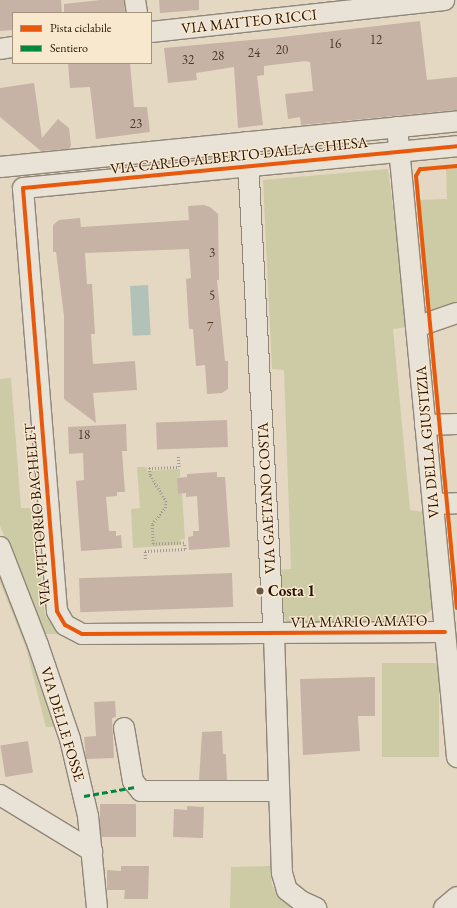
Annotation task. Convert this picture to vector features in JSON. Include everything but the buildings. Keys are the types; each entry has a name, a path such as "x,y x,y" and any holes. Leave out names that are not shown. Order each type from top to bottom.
{"street":[{"path":"135,0 137,12"},
{"name":"VIA MATTEO RICCI","path":"152,32 284,9 443,0"},
{"path":"0,49 12,47"},
{"name":"VIA CARLO ALBERTO DALLA CHIESA","path":"0,167 457,121"},
{"name":"VIA DELLA GIUSTIZIA","path":"397,127 445,632 455,715 457,757"},
{"name":"VIA GAETANO COSTA","path":"247,142 274,634 279,791 284,882 293,896 316,908"},
{"name":"VIA CARLO ALBERTO DALLA CHIESA","path":"22,188 457,146"},
{"name":"VIA VITTORIO BACHELET","path":"22,188 56,611 60,619 72,631 82,634 274,634"},
{"path":"416,327 457,313"},
{"path":"425,425 457,424"},
{"path":"433,504 457,503"},
{"name":"VIA DELLE FOSSE","path":"0,547 38,645 70,739 84,796 92,851 97,908"},
{"name":"VIA MARIO AMATO","path":"274,634 445,632"},
{"path":"124,728 133,781 135,787 141,791 279,791"},
{"path":"0,795 92,851"},
{"path":"444,908 457,897"}],"path":[{"path":"146,559 145,551 185,549 184,543 153,544 152,524 165,508 166,502 150,475 150,468 179,467 178,456"}],"green space":[{"path":"457,166 457,307 429,317 418,200 447,199 446,167"},
{"path":"388,169 408,327 393,329 410,510 424,512 433,609 417,620 287,623 281,612 280,570 291,569 284,370 272,369 263,180"},
{"path":"11,378 21,508 35,508 43,603 46,617 60,634 45,634 0,526 0,379"},
{"path":"137,467 147,467 147,471 180,469 180,477 177,478 178,494 182,494 185,539 180,540 180,545 133,548 131,509 140,508"},
{"path":"0,555 61,727 46,727 26,648 0,582"},
{"path":"382,663 439,663 439,757 382,757"},
{"path":"270,866 272,885 277,894 294,908 230,908 231,867"}],"shaded area":[{"path":"148,285 151,335 133,336 130,286"}],"marked path":[{"path":"84,796 135,787"}],"cycle path":[{"path":"445,632 82,634 65,625 57,611 23,188 457,146"},
{"path":"457,166 420,169 416,176 457,608"}],"place":[{"name":"Costa 1","path":"260,591"}]}
